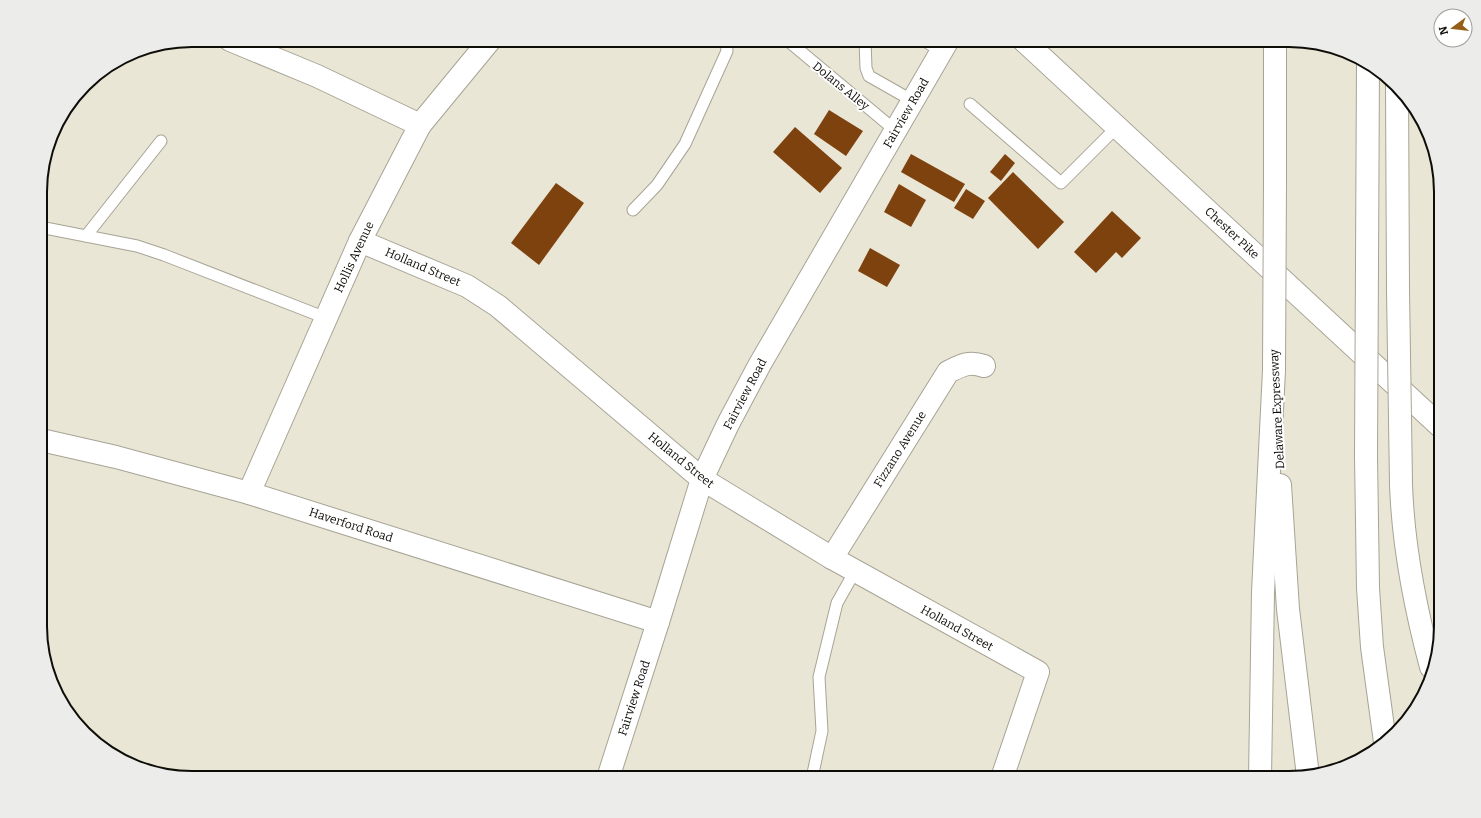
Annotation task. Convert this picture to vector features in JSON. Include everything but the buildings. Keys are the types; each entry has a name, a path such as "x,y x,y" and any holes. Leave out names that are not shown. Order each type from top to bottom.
{"main road":[{"path":"247,47 317,76 420,125"},
{"name":"Hollis Avenue","path":"249,493 360,241 420,125 483,47"},
{"name":"Fairview Road","path":"610,771 702,479 728,424 760,364 943,47"},
{"name":"Chester Pike","path":"1031,47 1434,417"},
{"name":"Delaware Expressway","path":"1276,47 1274,370 1288,609 1307,770"},
{"path":"1368,70 1366,456 1368,588 1378,697 1384,736"},
{"path":"1397,95 1398,290 1402,516 1407,557 1414,595 1430,661"},
{"name":"Holland Street","path":"360,241 467,286 498,306 702,479 832,558 1038,672 1004,771"},
{"name":"Fizzano Avenue","path":"832,558 948,372 963,364 975,363 984,366"},
{"path":"1260,771 1263,592 1274,370"},
{"name":"Haverford Road","path":"47,441 123,459 249,493 658,622"}],"lane":[{"path":"634,210 657,185 685,144 727,51 727,47"},
{"name":"Dolans Alley","path":"795,47 896,131"},
{"path":"865,47 866,68 869,76 913,101"},
{"path":"970,104 1061,183 1117,127"},
{"path":"86,236 161,141"},
{"path":"47,228 137,246 164,255 326,318"},
{"path":"814,771 822,731 818,677 837,603 855,571"}]}
